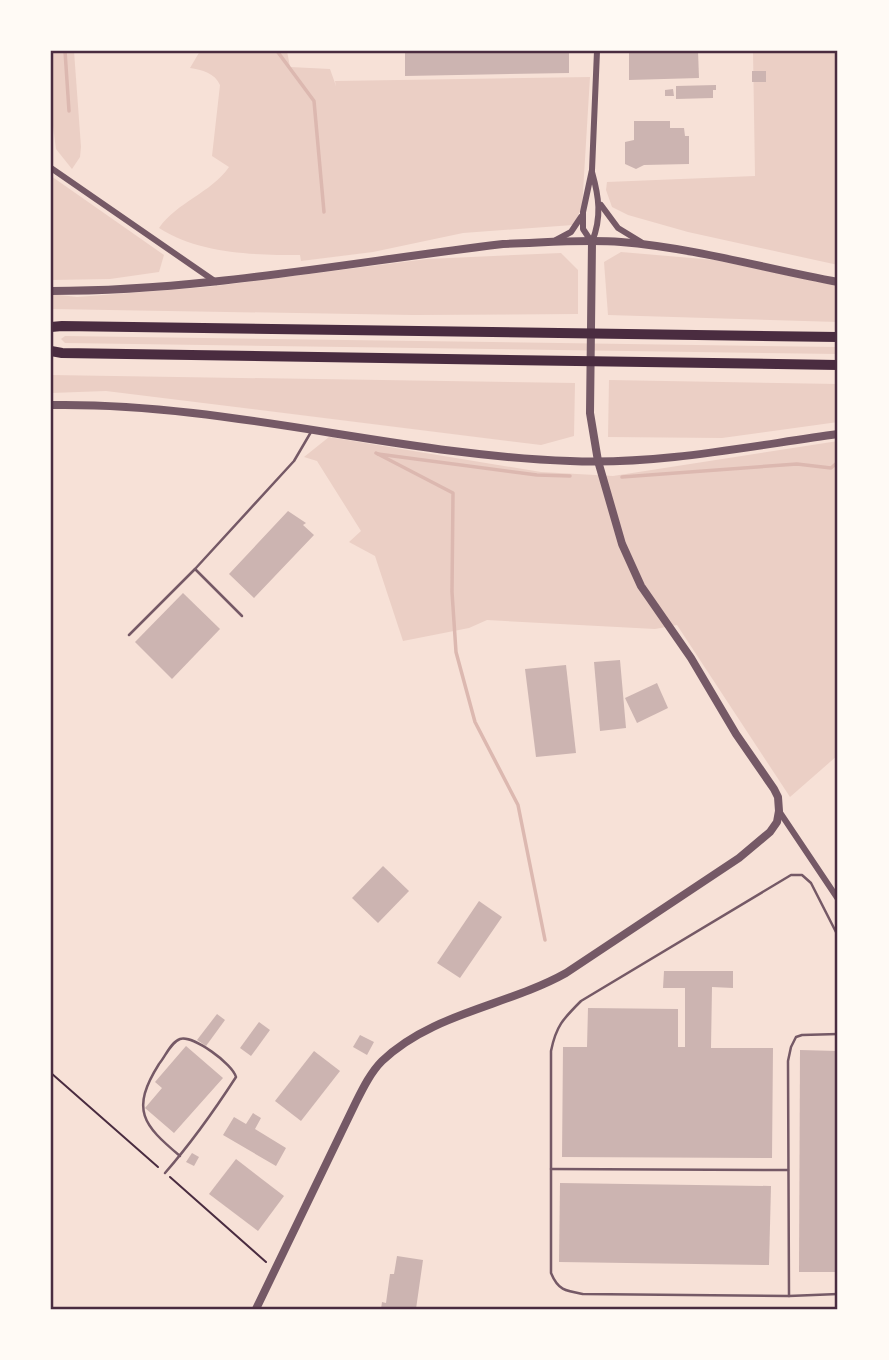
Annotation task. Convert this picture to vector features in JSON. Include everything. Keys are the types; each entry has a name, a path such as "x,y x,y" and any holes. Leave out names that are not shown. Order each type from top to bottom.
{"highway":[{"path":"51,327 838,337"},
{"path":"51,351 838,365"}],"street":[{"path":"592,242 583,229 583,212 592,170 597,51"},
{"path":"51,167 217,282"},
{"path":"256,1309 356,1102 383,1060 430,1029 545,984 578,966 739,858 770,832 777,822 779,801 774,789 736,734 691,658 633,573 614,520 598,461 590,413 592,242 599,219 599,202 592,170"},
{"path":"599,202 618,228 646,245"},
{"path":"550,242 571,232 583,212"},
{"path":"51,291 101,291 217,282 503,244 550,242 620,242 646,245 704,254 838,282"},
{"path":"51,405 165,408 512,457 573,461 691,455 838,434"},
{"path":"779,811 838,899"}],"lane":[{"path":"130,635 294,461 313,429"},
{"path":"195,569 242,616"},
{"path":"838,936 811,883 802,875 791,875 581,1001 563,1019 553,1041 551,1170 551,1273 556,1284 567,1292 789,1296 838,1294"},
{"path":"789,1296 788,1061 796,1037 838,1034"},
{"path":"166,1173 180,1156 205,1125 236,1077 233,1068 225,1061 186,1039 176,1041 170,1048 149,1080 144,1100 144,1117 153,1134 180,1156"},
{"path":"551,1170 788,1170"}],"shaded area":[{"path":"51,51 74,51 81,147 80,157 72,169 56,149 51,111"},
{"path":"200,51 287,51 290,67 330,69 336,86 335,81 590,77 582,208 573,225 463,233 373,252 301,261 300,255 227,251 175,237 159,228 175,211 213,184 229,167 212,156 220,85 211,75 190,68"},
{"path":"753,51 838,51 838,265 688,232 628,215 612,207 606,190 607,182 755,176"},
{"path":"51,176 164,255 159,272 110,279 51,280"},
{"path":"621,252 715,260 838,286 838,322 608,315 604,262"},
{"path":"561,253 578,270 578,314 413,315 51,309 51,294 77,297 208,287 427,259"},
{"path":"65,336 838,347 838,354 65,343 61,339"},
{"path":"51,375 575,383 574,436 541,445 106,391 51,393"},
{"path":"609,380 838,384 838,422 722,438 608,437"},
{"path":"329,437 541,472 613,476 838,441 838,755 790,797 677,625 655,629 487,620 469,628 403,641 375,556 349,542 361,531 317,461 304,457"}],"building":[{"path":"405,51 569,51 569,73 405,76"},
{"path":"629,51 698,51 699,78 629,80"},
{"path":"752,71 766,71 766,82 752,82"},
{"path":"716,85 713,98 676,99 676,86"},
{"path":"673,89 674,96 665,96 665,90"},
{"path":"634,121 670,121 670,128 684,128 685,136 689,136 689,164 644,165 636,169 625,164 625,142 634,140"},
{"path":"288,511 306,523 303,525 314,535 254,598 229,574"},
{"path":"183,593 220,629 172,679 135,642"},
{"path":"620,660 626,728 600,731 594,662"},
{"path":"566,665 576,753 536,757 525,669"},
{"path":"657,683 668,708 637,723 625,698"},
{"path":"383,866 409,891 378,923 352,898"},
{"path":"479,901 502,917 460,978 437,963"},
{"path":"664,971 733,971 733,988 712,987 711,1048 773,1048 772,1158 562,1157 563,1047 587,1047 588,1008 678,1009 678,1047 685,1047 685,988 663,988"},
{"path":"217,1014 225,1020 206,1046 197,1040"},
{"path":"259,1022 270,1030 251,1056 240,1048"},
{"path":"360,1035 374,1042 367,1055 353,1047"},
{"path":"186,1046 223,1078 174,1133 145,1108 162,1088 155,1082"},
{"path":"800,1050 838,1051 838,1272 799,1272"},
{"path":"314,1051 340,1071 301,1121 275,1101"},
{"path":"253,1113 261,1118 255,1129 286,1148 276,1166 223,1135 234,1117 246,1124"},
{"path":"192,1153 199,1157 194,1166 186,1162"},
{"path":"236,1159 284,1196 258,1231 209,1194"},
{"path":"560,1183 771,1186 769,1265 559,1262"},
{"path":"397,1256 423,1260 416,1309 381,1309 382,1302 386,1303 390,1274 394,1274"}],"waterway":[{"path":"65,51 69,111"},
{"path":"277,51 314,101 324,212"},
{"path":"376,453 453,493 452,592 456,652 475,722 518,805 545,940"},
{"path":"378,454 537,475 570,476"},
{"path":"622,477 797,464 831,468 838,462"}]}
